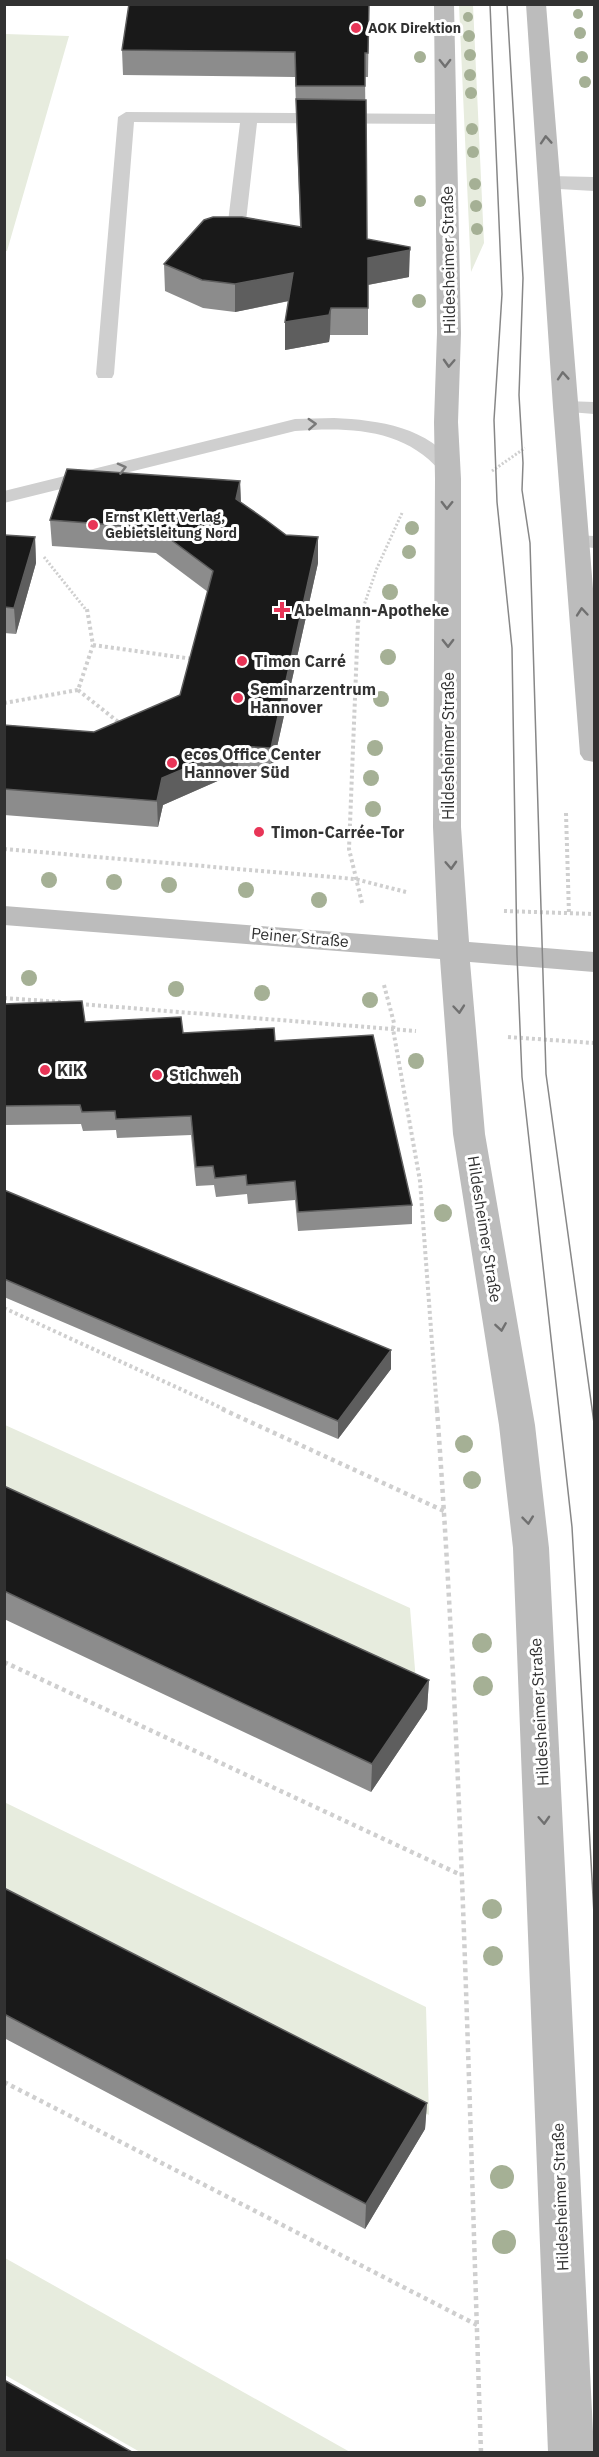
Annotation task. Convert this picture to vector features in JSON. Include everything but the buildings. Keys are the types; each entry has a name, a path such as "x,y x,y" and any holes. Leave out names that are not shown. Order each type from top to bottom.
{"main road":[{"name":"Hildesheimer Straße","path":"444,4 449,342 446,422 447,827 454,951 470,1134 517,1425 531,1548 571,2452"},
{"path":"537,4 566,414 585,541 594,754"},
{"name":"Peiner Straße","path":"4,915 594,962"}],"street":[{"path":"549,183 594,184"}],"lane":[{"path":"105,374 126,117 446,119"},
{"path":"236,230 249,118"},
{"path":"566,414 594,408"},
{"path":"4,497 295,425 311,423 371,427 404,436 434,450 447,473"}],"path":[{"path":"447,473 480,478 543,436 544,418 566,414"},
{"path":"44,557 87,609 93,645 78,690"},
{"path":"93,645 197,660"},
{"path":"4,703 78,690 122,725"},
{"path":"566,813 569,914"},
{"path":"4,849 355,879 394,1023 393,1029 420,1181 444,1511 461,1875 481,2452"},
{"path":"518,911 594,914"},
{"path":"4,998 63,1002"},
{"path":"75,1003 594,1043"},
{"path":"4,1308 444,1511"},
{"path":"4,1662 461,1875"},
{"path":"4,2082 478,2326"}],"shaded area":[{"path":"459,5 473,5 484,243 471,272"},
{"path":"5,34 69,36 7,251 4,251"},
{"path":"5,1425 410,1608 417,1694 5,1504"},
{"path":"4,1802 426,2007 429,2115 5,1901"},
{"path":"5,2258 350,2452 140,2452 5,2375"}],"tram line":[{"path":"490,4 502,294 494,420 497,502 512,648 517,955 522,1077 572,1527 594,1914"},
{"path":"507,4 523,278 519,395 523,463 522,490 530,543 546,1074 594,1423"}],"place":[{"name":"AOK Direktion","path":"356,28"},
{"name":"Ernst Klett Verlag, Gebietsleitung Nord","path":"93,525"},
{"name":"Abelmann-Apotheke","path":"282,610"},
{"name":"Timon Carré","path":"242,661"},
{"name":"Seminarzentrum Hannover","path":"238,698"},
{"name":"ecos Office Center Hannover Süd","path":"172,763"},
{"name":"Timon-Carrée-Tor","path":"259,832"},
{"name":"KiK","path":"45,1070"},
{"name":"Stichweh","path":"157,1075"}]}
